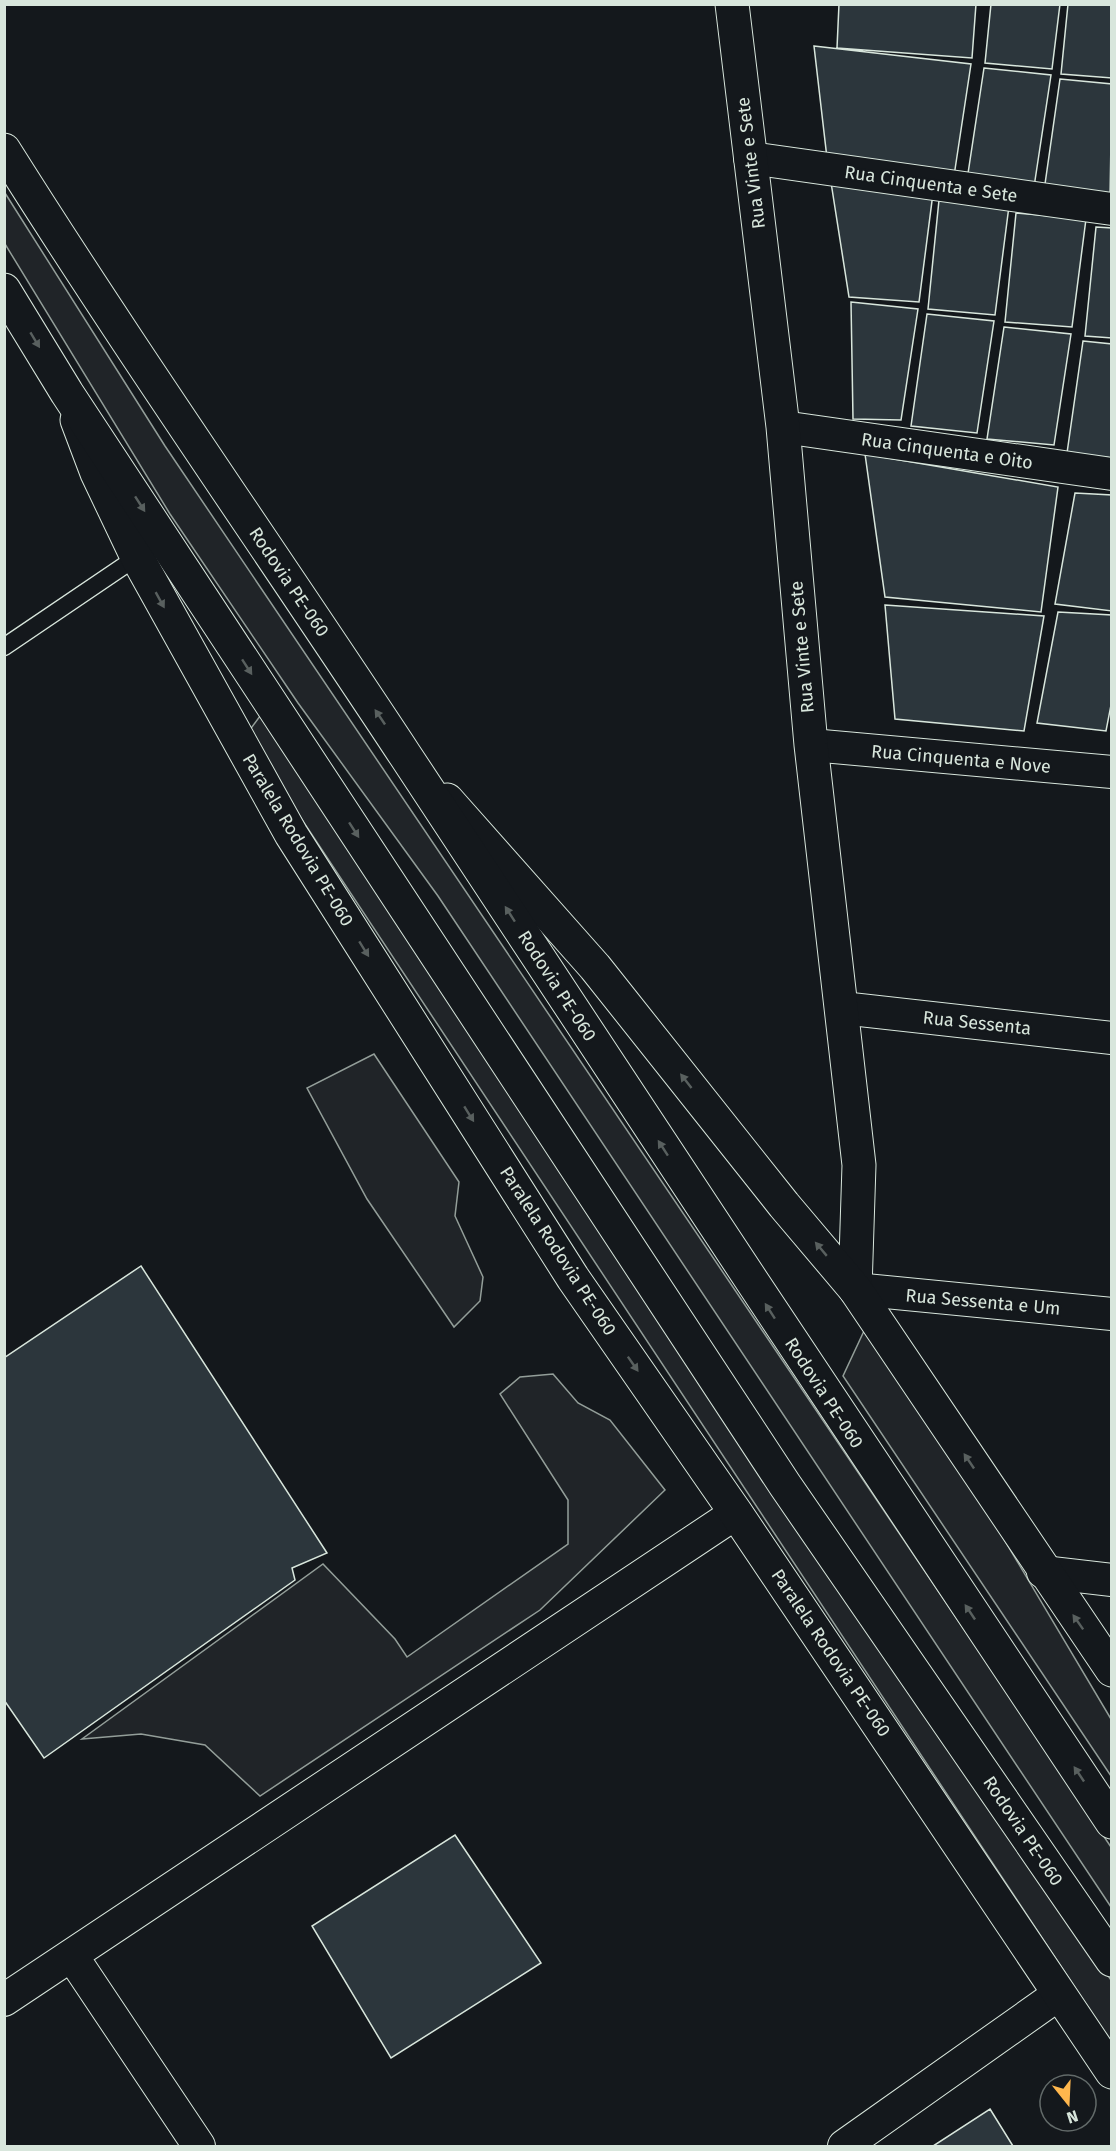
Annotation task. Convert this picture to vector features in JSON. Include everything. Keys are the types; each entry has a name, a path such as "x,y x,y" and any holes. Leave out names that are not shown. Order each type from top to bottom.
{"main road":[{"name":"Rua Vinte e Sete","path":"732,4 783,428 811,746 859,1165 855,1289"},
{"name":"Rodovia PE-060","path":"4,150 92,289 402,749 830,1403 1112,1822"},
{"name":"Rodovia PE-060","path":"4,290 67,393 785,1485 1112,1960"},
{"name":"Paralela Rodovia PE-060","path":"67,393 97,473 136,557 291,834 573,1278 736,1513 1112,2072"},
{"path":"402,749 596,967 784,1205 855,1289 1112,1670"}],"street":[{"name":"Rua Cinquenta e Sete","path":"750,158 1112,209"},
{"name":"Rua Cinquenta e Oito","path":"783,428 1112,474"},
{"name":"Rua Cinquenta e Nove","path":"811,746 1112,772"},
{"name":"Rua Sessenta","path":"842,1008 1112,1038"},
{"name":"Rua Sessenta e Um","path":"855,1289 1112,1314"},
{"path":"4,2000 736,1513"},
{"path":"1044,1572 1112,1580"},
{"path":"72,1956 198,2146"},
{"path":"844,2146 1059,1994"}],"lane":[{"path":"4,647 136,557"}],"shaded area":[{"path":"5,193 165,446 1111,1847 1111,1907 438,896 298,703 170,514 5,244"},
{"path":"263,712 1111,1980 1111,2042 246,735"},
{"path":"374,1054 459,1182 455,1216 483,1277 480,1301 454,1327 367,1199 307,1088"},
{"path":"864,1331 986,1509 1111,1719 1111,1776 843,1376"},
{"path":"553,1374 578,1403 610,1420 665,1490 540,1610 260,1796 205,1745 141,1734 82,1739 323,1564 395,1639 407,1657 568,1544 568,1500 500,1394 520,1377"}],"building":[{"path":"839,4 976,4 972,58 837,48"},
{"path":"991,4 1060,4 1052,69 985,63"},
{"path":"1068,4 1112,4 1112,78 1061,74"},
{"path":"814,46 971,64 954,176 827,158"},
{"path":"984,68 1051,75 1034,187 967,180"},
{"path":"1060,79 1112,84 1110,197 1044,191"},
{"path":"830,176 933,193 919,302 849,297"},
{"path":"939,200 1009,206 995,315 928,309"},
{"path":"1016,213 1086,219 1072,327 1005,322"},
{"path":"1096,227 1112,228 1112,338 1085,336"},
{"path":"851,302 918,309 901,420 853,419"},
{"path":"927,314 994,321 977,433 911,426"},
{"path":"1004,327 1071,334 1054,445 987,439"},
{"path":"1083,341 1112,344 1112,458 1067,453"},
{"path":"865,454 1058,487 1041,612 885,597"},
{"path":"1075,493 1112,495 1112,611 1055,604"},
{"path":"885,605 1044,616 1024,731 895,719"},
{"path":"1058,612 1112,615 1112,700 1106,731 1037,723"},
{"path":"141,1266 327,1553 292,1568 295,1580 44,1758 4,1700 4,1358"},
{"path":"455,1835 541,1963 391,2058 312,1926"},
{"path":"990,2109 1013,2146 933,2146"}]}
